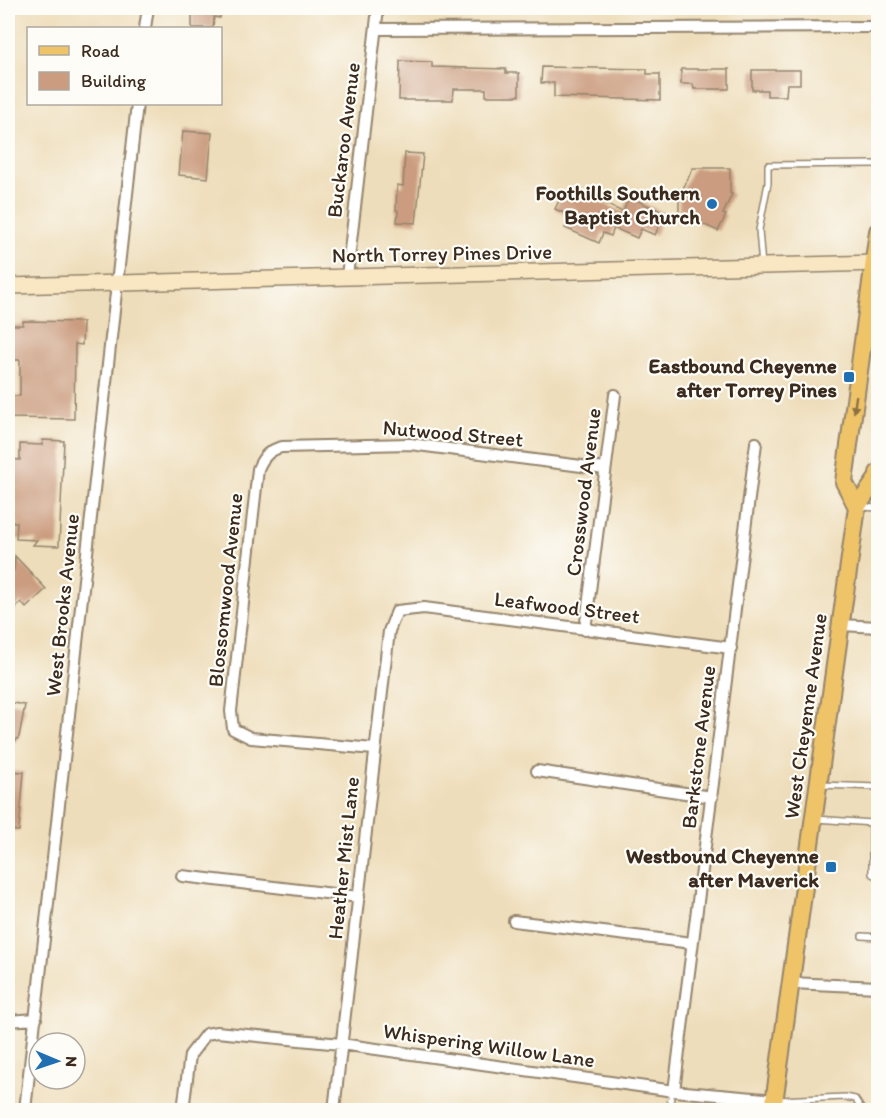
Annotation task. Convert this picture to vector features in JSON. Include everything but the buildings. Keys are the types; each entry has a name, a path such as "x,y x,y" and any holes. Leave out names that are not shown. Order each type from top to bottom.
{"main road":[{"path":"857,507 844,482 879,231"},
{"name":"North Torrey Pines Drive","path":"8,286 876,263"},
{"name":"West Cheyenne Avenue","path":"774,1105 857,507 879,473"}],"street":[{"path":"146,27 148,8"},
{"name":"Buckaroo Avenue","path":"347,276 378,8"},
{"path":"376,29 879,27"},
{"name":"West Brooks Avenue","path":"25,1110 137,105"},
{"name":"Crosswood Avenue","path":"585,630 615,395"},
{"name":"Barkstone Avenue","path":"673,1091 756,443"},
{"name":"Nutwood Street","path":"263,457 273,449 282,447 410,444 605,469"},
{"name":"Blossomwood Avenue","path":"263,457 256,481 231,711 233,729 250,738 374,749"},
{"name":"Leafwood Street","path":"397,611 424,608 731,648"},
{"name":"Heather Mist Lane","path":"334,1110 374,749 389,631 397,611"},
{"path":"841,625 879,627"},
{"path":"537,771 712,797"},
{"path":"182,876 359,897"},
{"path":"514,921 692,943"},
{"path":"791,983 879,987"},
{"path":"8,1021 36,1019"},
{"name":"Whispering Willow Lane","path":"183,1110 190,1055 206,1034 217,1032 341,1044 774,1105"}],"lane":[{"path":"762,266 759,230 768,183 768,165 879,164"},
{"path":"857,507 879,508"},
{"path":"819,784 879,787"},
{"path":"814,818 872,823 872,874 879,877"},
{"path":"862,936 879,937"},
{"path":"669,1110 673,1091"},
{"path":"774,1105 845,1096 855,1099 862,1110"}],"place":[{"name":"Foothills Southern Baptist Church","path":"712,204"},
{"name":"Eastbound Cheyenne after Torrey Pines","path":"849,377"},
{"name":"Westbound Cheyenne after Maverick","path":"831,867"}]}
